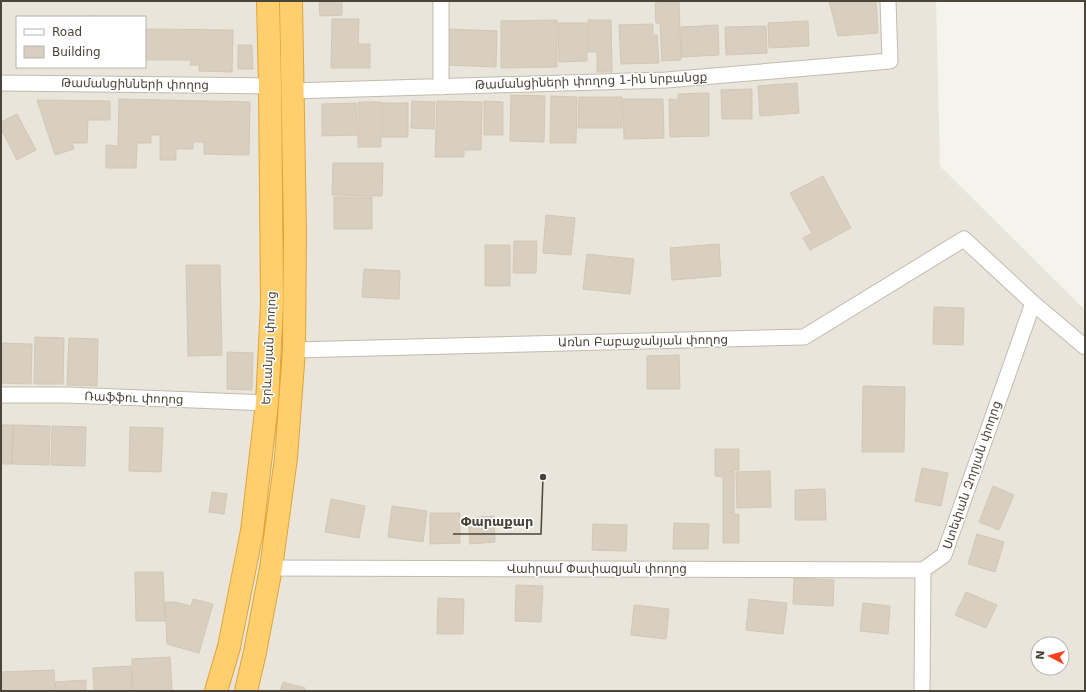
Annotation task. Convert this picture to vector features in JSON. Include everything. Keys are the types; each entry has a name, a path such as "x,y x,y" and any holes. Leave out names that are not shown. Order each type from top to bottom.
{"highway":[{"name":"Երևանյան փողոց","path":"216,691 229,647 252,532 267,403 272,304 268,1"},
{"name":"Երևանյան փողոց","path":"246,691 256,652 272,568 286,458 294,350 295,232 292,1"},
{"path":"229,647 256,652"}],"street":[{"path":"441,1 441,87"},
{"name":"Թամանցիների փողոց 1-ին նրբանցք","path":"292,91 666,80 890,61 888,1"},
{"name":"Թամանցինների փողոց","path":"1,83 270,86"},
{"name":"Առնո Բաբաջանյան փողոց","path":"294,350 804,337 964,239 1033,303"},
{"path":"1033,303 1085,347"},
{"name":"Ստեփան Զորյան փողոց","path":"923,570 944,555 1033,303"},
{"name":"Ռաֆֆու փողոց","path":"1,395 67,395 267,403"},
{"name":"Վահրամ Փափազյան փողոց","path":"272,568 923,570"},
{"path":"922,691 923,570"}],"shaded area":[{"path":"1,1 936,1 940,166 1085,310 1085,691 1,691"}],"building":[{"path":"319,1 342,1 342,15 320,16"},
{"path":"829,1 876,1 878,33 838,36"},
{"path":"679,2 681,60 662,61 660,23 656,23 655,3"},
{"path":"332,19 359,19 358,44 370,44 370,68 331,68"},
{"path":"557,20 557,67 501,68 501,21"},
{"path":"588,20 611,20 612,72 597,72 597,52 588,52"},
{"path":"808,21 809,46 769,48 768,23"},
{"path":"558,23 587,23 587,61 559,62"},
{"path":"653,24 653,35 657,35 659,63 621,64 619,25"},
{"path":"718,25 719,55 682,57 681,27"},
{"path":"766,26 767,53 726,55 725,27"},
{"path":"146,29 233,30 232,72 199,71 199,65 190,65 191,60 146,60"},
{"path":"449,29 497,31 496,67 448,65"},
{"path":"238,45 252,45 253,69 238,69"},
{"path":"797,83 799,113 760,116 758,86"},
{"path":"752,89 752,119 722,119 721,90"},
{"path":"709,93 709,136 670,137 669,99 678,100 678,94"},
{"path":"511,95 545,96 544,142 510,141"},
{"path":"551,96 577,97 576,143 550,143"},
{"path":"579,97 622,97 622,128 578,128"},
{"path":"119,99 250,102 249,155 204,154 204,142 193,142 193,149 176,149 176,160 160,160 160,135 151,135 151,143 137,143 136,168 106,168 106,145 118,146"},
{"path":"623,99 663,99 664,138 624,139"},
{"path":"37,100 110,101 110,120 88,120 87,143 72,143 74,149 55,155"},
{"path":"412,101 435,102 434,129 411,128"},
{"path":"437,101 482,102 481,150 464,150 464,157 435,157"},
{"path":"484,101 503,102 503,135 484,135"},
{"path":"358,102 381,102 381,147 358,147"},
{"path":"356,103 357,135 322,136 322,104"},
{"path":"382,103 408,103 408,137 382,137"},
{"path":"17,114 36,150 17,160 1,129 1,122"},
{"path":"333,163 383,163 382,196 332,195"},
{"path":"823,176 851,228 810,250 803,238 812,233 790,193"},
{"path":"334,197 372,197 372,229 334,229"},
{"path":"546,215 575,218 571,255 543,253"},
{"path":"514,241 537,241 536,273 513,273"},
{"path":"719,244 721,276 672,280 670,248"},
{"path":"485,245 510,245 510,286 485,286"},
{"path":"587,254 634,259 630,294 583,289"},
{"path":"186,265 220,265 222,355 188,356"},
{"path":"364,269 400,271 399,299 362,297"},
{"path":"934,307 964,308 963,345 933,344"},
{"path":"35,337 64,338 63,384 34,384"},
{"path":"69,338 98,339 97,386 67,385"},
{"path":"1,343 32,344 31,384 1,383"},
{"path":"227,352 253,353 252,390 227,389"},
{"path":"679,355 680,389 647,389 647,356"},
{"path":"863,386 905,387 904,452 862,452"},
{"path":"1,425 13,425 12,464 1,464"},
{"path":"13,425 50,426 49,465 12,464"},
{"path":"52,426 86,427 85,466 51,465"},
{"path":"130,427 163,428 161,472 129,471"},
{"path":"715,449 739,449 739,470 734,470 734,514 739,514 739,543 723,543 723,477 715,476"},
{"path":"922,468 948,473 941,506 915,501"},
{"path":"770,471 771,507 737,508 736,472"},
{"path":"993,486 1014,495 999,530 979,522"},
{"path":"825,489 826,520 795,520 795,490"},
{"path":"212,492 227,494 224,514 209,512"},
{"path":"331,499 365,506 359,538 325,532"},
{"path":"392,506 427,511 423,542 388,537"},
{"path":"430,513 460,513 460,543 430,544"},
{"path":"494,516 495,542 470,544 468,518"},
{"path":"674,523 709,524 708,549 673,549"},
{"path":"593,524 627,525 626,551 592,550"},
{"path":"977,534 1004,542 995,572 968,564"},
{"path":"135,572 163,572 165,621 136,621"},
{"path":"794,578 834,580 833,606 793,604"},
{"path":"516,585 543,586 541,622 515,621"},
{"path":"966,592 997,605 986,628 955,615"},
{"path":"438,598 464,599 463,634 437,634"},
{"path":"193,599 213,604 199,653 167,644 165,602 175,602 191,606"},
{"path":"749,599 787,603 783,634 746,630"},
{"path":"863,603 890,606 888,634 860,631"},
{"path":"634,605 669,609 666,639 631,635"},
{"path":"170,657 172,691 133,691 132,659"},
{"path":"131,666 132,691 94,691 93,668"},
{"path":"54,670 55,691 1,691 1,672"},
{"path":"86,680 86,691 56,691 55,682"},
{"path":"283,682 305,688 305,691 280,691"}],"place":[{"name":"Փարաքար","path":"543,477"}]}
